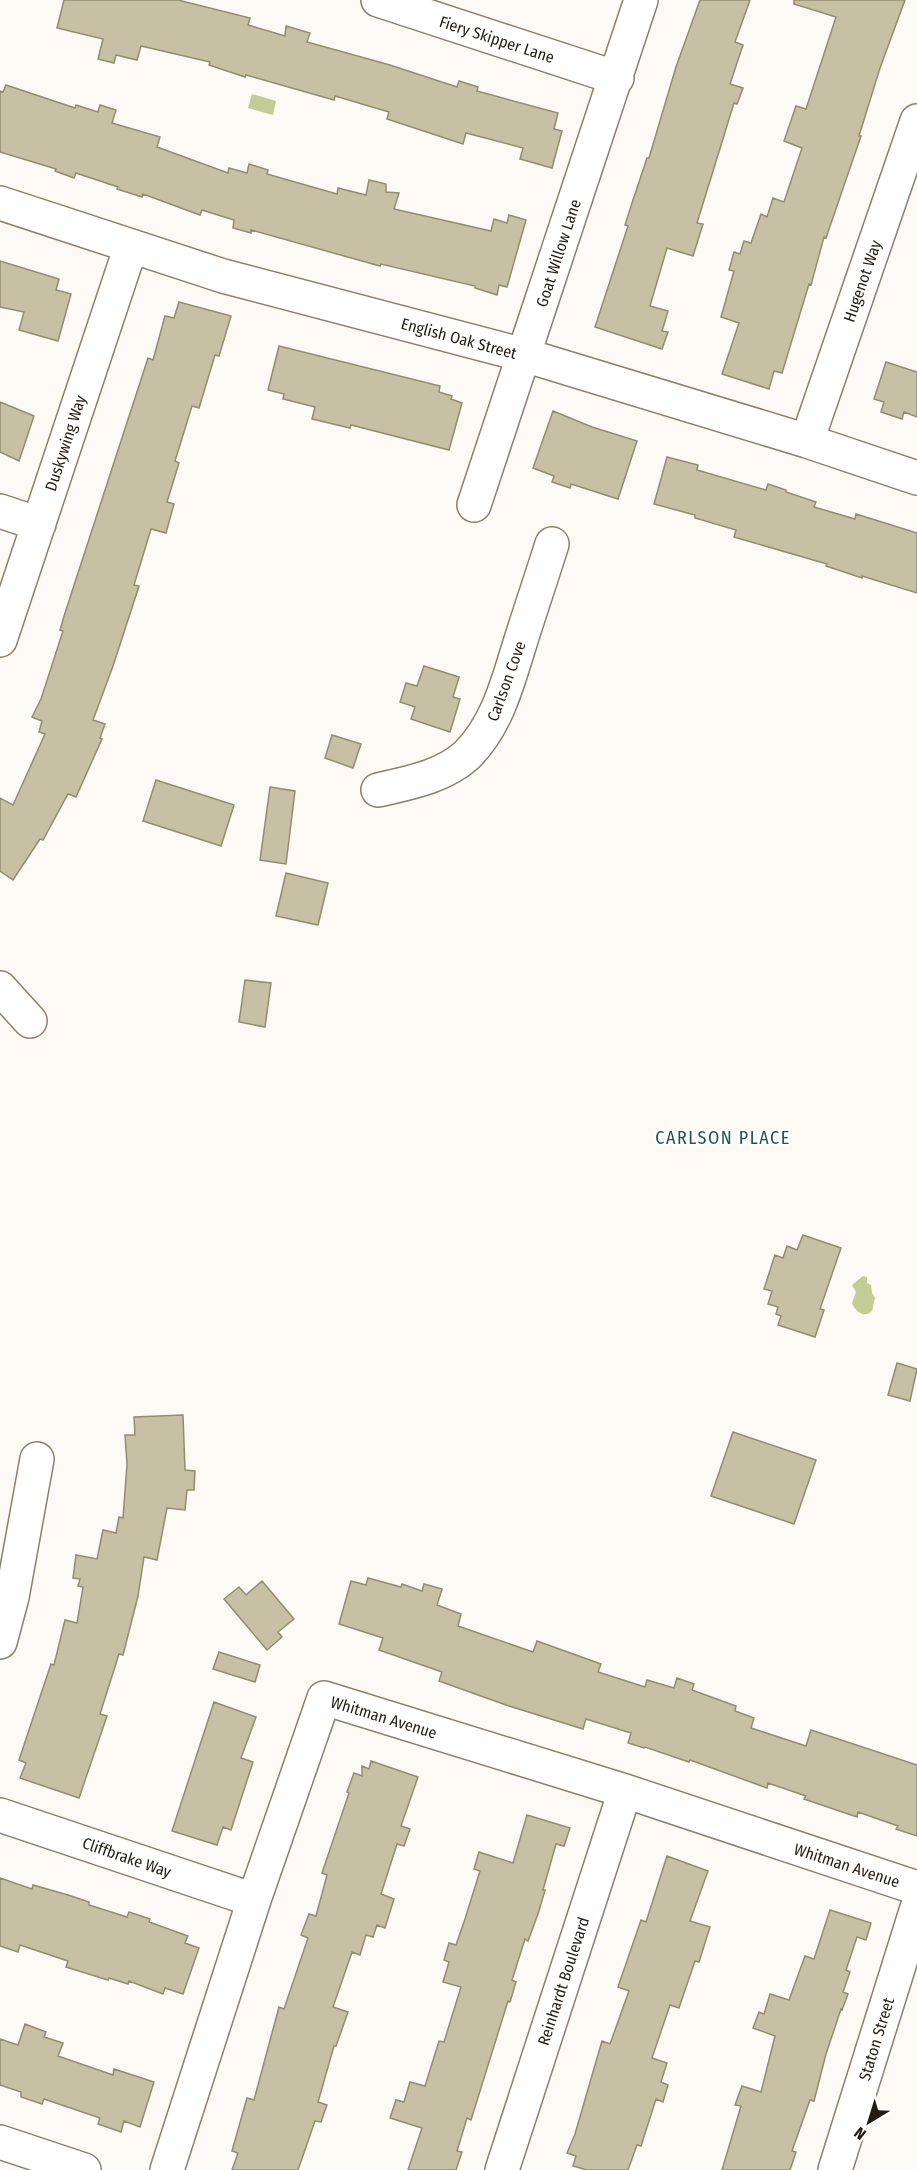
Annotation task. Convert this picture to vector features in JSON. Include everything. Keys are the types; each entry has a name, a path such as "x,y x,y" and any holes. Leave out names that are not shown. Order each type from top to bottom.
{"street":[{"name":"Fiery Skipper Lane","path":"378,0 617,78"},
{"name":"Goat Willow Lane","path":"474,505 641,0"},
{"name":"Hugenot Way","path":"807,441 909,171 917,121"},
{"name":"English Oak Street","path":"0,203 223,276 524,355 807,441 917,478"},
{"name":"Duskywing Way","path":"0,640 131,246"},
{"path":"0,511 39,524"},
{"name":"Carlson Cove","path":"378,790 422,779 444,770 466,756 490,727 505,691 552,544"},
{"path":"0,988 30,1022"},
{"path":"0,1642 12,1597 37,1459"},
{"name":"Whitman Avenue","path":"166,2170 254,1900 324,1698 625,1791 917,1888"},
{"name":"Reinhardt Boulevard","path":"502,2170 625,1791"},
{"name":"Cliffbrake Way","path":"0,1815 254,1900"},
{"name":"Staton Street","path":"835,2170 917,1908"},
{"path":"0,2142 84,2170"}],"shaded area":[{"path":"252,94 276,101 273,115 248,108"},
{"path":"863,1276 867,1277 867,1283 871,1285 875,1298 872,1311 866,1314 855,1309 852,1303 856,1292 852,1285"}],"building":[{"path":"64,0 178,0 250,18 248,25 285,36 286,26 310,33 307,42 390,65 457,87 459,81 478,87 477,91 558,113 554,129 562,131 552,168 520,159 523,148 466,133 463,144 387,119 389,112 335,96 334,100 246,75 245,77 209,65 210,62 141,46 137,60 116,55 114,63 98,59 103,39 57,28"},
{"path":"700,0 750,0 735,42 743,45 730,84 743,88 737,104 734,103 697,223 703,224 693,256 667,248 650,306 668,311 662,331 668,332 662,349 595,327 628,226 625,225 632,203 647,158 649,158 676,67"},
{"path":"794,0 905,0 880,68 859,136 861,136 826,238 824,237 782,373 774,371 769,389 722,374 739,323 721,317 734,271 729,270 734,252 740,254 744,241 751,243 761,214 767,217 773,198 784,202 802,148 784,141 796,106 806,109 836,17 794,4"},
{"path":"6,85 75,108 76,105 98,112 100,105 116,110 112,123 160,137 157,147 228,173 229,168 247,173 249,164 268,170 267,174 337,194 338,188 366,195 369,180 386,184 386,192 399,193 394,209 491,231 494,219 507,223 509,215 526,220 507,287 499,285 497,295 475,288 475,286 381,264 380,266 251,230 251,233 233,228 234,220 202,210 200,215 143,194 142,197 76,173 74,178 55,171 56,169 0,152 0,91 3,92"},
{"path":"0,261 59,279 56,290 71,294 58,341 19,330 24,312 0,307"},
{"path":"179,302 231,316 219,356 215,355 199,408 192,406 175,461 179,463 167,502 174,504 166,533 151,529 134,585 139,586 93,720 105,724 100,738 102,739 76,797 68,794 43,840 40,839 13,880 0,871 0,798 13,805 45,734 39,732 42,721 32,717 41,699 63,631 60,630 65,613 148,358 153,360 165,316 174,318"},
{"path":"279,346 440,386 439,392 452,396 451,399 462,403 449,450 351,425 350,428 312,419 315,407 283,399 284,394 268,390"},
{"path":"886,362 917,372 917,417 904,412 902,419 881,412 884,402 874,399"},
{"path":"0,402 34,416 19,461 0,452"},
{"path":"553,411 592,427 637,441 618,499 571,484 570,488 552,482 554,476 533,468"},
{"path":"667,457 698,465 697,470 766,490 768,484 786,490 786,492 816,502 814,507 855,519 856,514 917,533 917,593 734,537 736,530 695,518 695,515 654,504"},
{"path":"424,666 459,677 453,697 460,699 450,732 411,719 415,707 400,702 406,683 417,686"},
{"path":"332,735 361,744 353,768 325,758"},
{"path":"156,780 234,805 221,846 143,821"},
{"path":"270,787 295,791 286,864 260,860"},
{"path":"286,873 328,883 318,925 276,916"},
{"path":"245,980 271,983 265,1027 239,1022"},
{"path":"803,1235 841,1248 820,1309 824,1310 815,1337 778,1325 781,1316 776,1314 778,1307 768,1304 772,1291 764,1289 775,1255 783,1258 787,1246 797,1250"},
{"path":"897,1363 917,1369 910,1401 888,1395"},
{"path":"183,1415 185,1470 195,1471 194,1490 187,1490 185,1510 167,1508 157,1560 144,1557 138,1596 123,1655 119,1654 100,1714 107,1716 79,1798 20,1778 26,1763 19,1760 51,1664 54,1665 65,1620 77,1623 83,1587 78,1586 80,1579 73,1578 76,1555 97,1559 103,1530 116,1533 119,1517 123,1518 127,1464 125,1435 135,1435 134,1417"},
{"path":"733,1432 816,1460 794,1524 711,1496"},
{"path":"368,1578 401,1587 402,1584 422,1591 424,1584 442,1589 437,1605 461,1614 458,1626 533,1652 537,1641 601,1664 598,1672 645,1687 647,1680 674,1688 677,1678 694,1684 692,1690 736,1706 735,1711 754,1718 751,1728 806,1746 811,1730 917,1765 917,1836 896,1829 898,1826 858,1812 857,1817 804,1799 806,1796 768,1783 767,1788 690,1760 689,1762 628,1743 631,1733 586,1719 583,1729 439,1681 442,1672 379,1650 383,1638 339,1624 351,1581 366,1585"},
{"path":"262,1581 294,1619 278,1632 282,1637 267,1650 224,1599 239,1587 246,1595"},
{"path":"219,1652 260,1665 255,1682 213,1669"},
{"path":"214,1702 256,1717 241,1758 253,1762 231,1830 223,1827 217,1845 172,1831"},
{"path":"371,1761 418,1777 401,1826 410,1829 404,1846 397,1844 381,1894 394,1899 385,1928 377,1925 373,1937 366,1935 360,1955 352,1952 333,2007 348,2012 336,2046 334,2046 318,2102 327,2105 321,2122 315,2121 298,2170 232,2170 238,2153 232,2151 247,2098 254,2100 279,2007 284,2009 308,1938 301,1935 309,1914 316,1916 327,1875 322,1873 349,1793 347,1792 354,1773 362,1776 362,1766 369,1769"},
{"path":"527,1815 570,1828 564,1846 556,1844 539,1911 528,1941 525,1939 512,1980 516,1982 510,2002 508,2001 471,2120 467,2118 457,2151 462,2152 456,2170 408,2170 422,2128 390,2118 396,2100 404,2102 410,2082 425,2086 439,2041 444,2042 461,1987 443,1982 449,1962 444,1960 449,1943 456,1945 465,1919 480,1871 474,1869 479,1852 513,1863"},
{"path":"667,1856 708,1871 690,1921 710,1927 699,1962 695,1961 679,2008 670,2005 652,2058 667,2063 661,2082 668,2085 663,2102 656,2099 641,2146 637,2145 628,2170 587,2170 573,2166 576,2156 567,2153 575,2134 602,2041 610,2044 629,1991 618,1987 641,1920 646,1922"},
{"path":"0,1878 32,1889 33,1885 68,1895 89,1902 89,1905 127,1917 129,1912 188,1936 185,1943 199,1948 183,1994 165,1988 163,1994 129,1981 128,1984 109,1978 108,1980 66,1967 68,1961 20,1945 18,1952 0,1946"},
{"path":"830,1910 871,1923 866,1940 857,1937 846,1970 850,1972 843,1992 848,1994 826,2054 814,2101 810,2100 792,2151 796,2152 790,2170 722,2170 741,2106 735,2105 742,2086 761,2092 775,2036 753,2028 759,2012 764,2014 770,1994 789,2000 805,1956 814,1959"},
{"path":"25,2024 46,2032 44,2037 63,2043 58,2056 113,2075 114,2069 154,2082 140,2127 124,2121 121,2132 98,2124 100,2118 44,2099 42,2104 21,2097 21,2092 0,2085 0,2039 18,2045"}],"district":[{"name":"CARLSON PLACE","path":"723,1138"}]}
